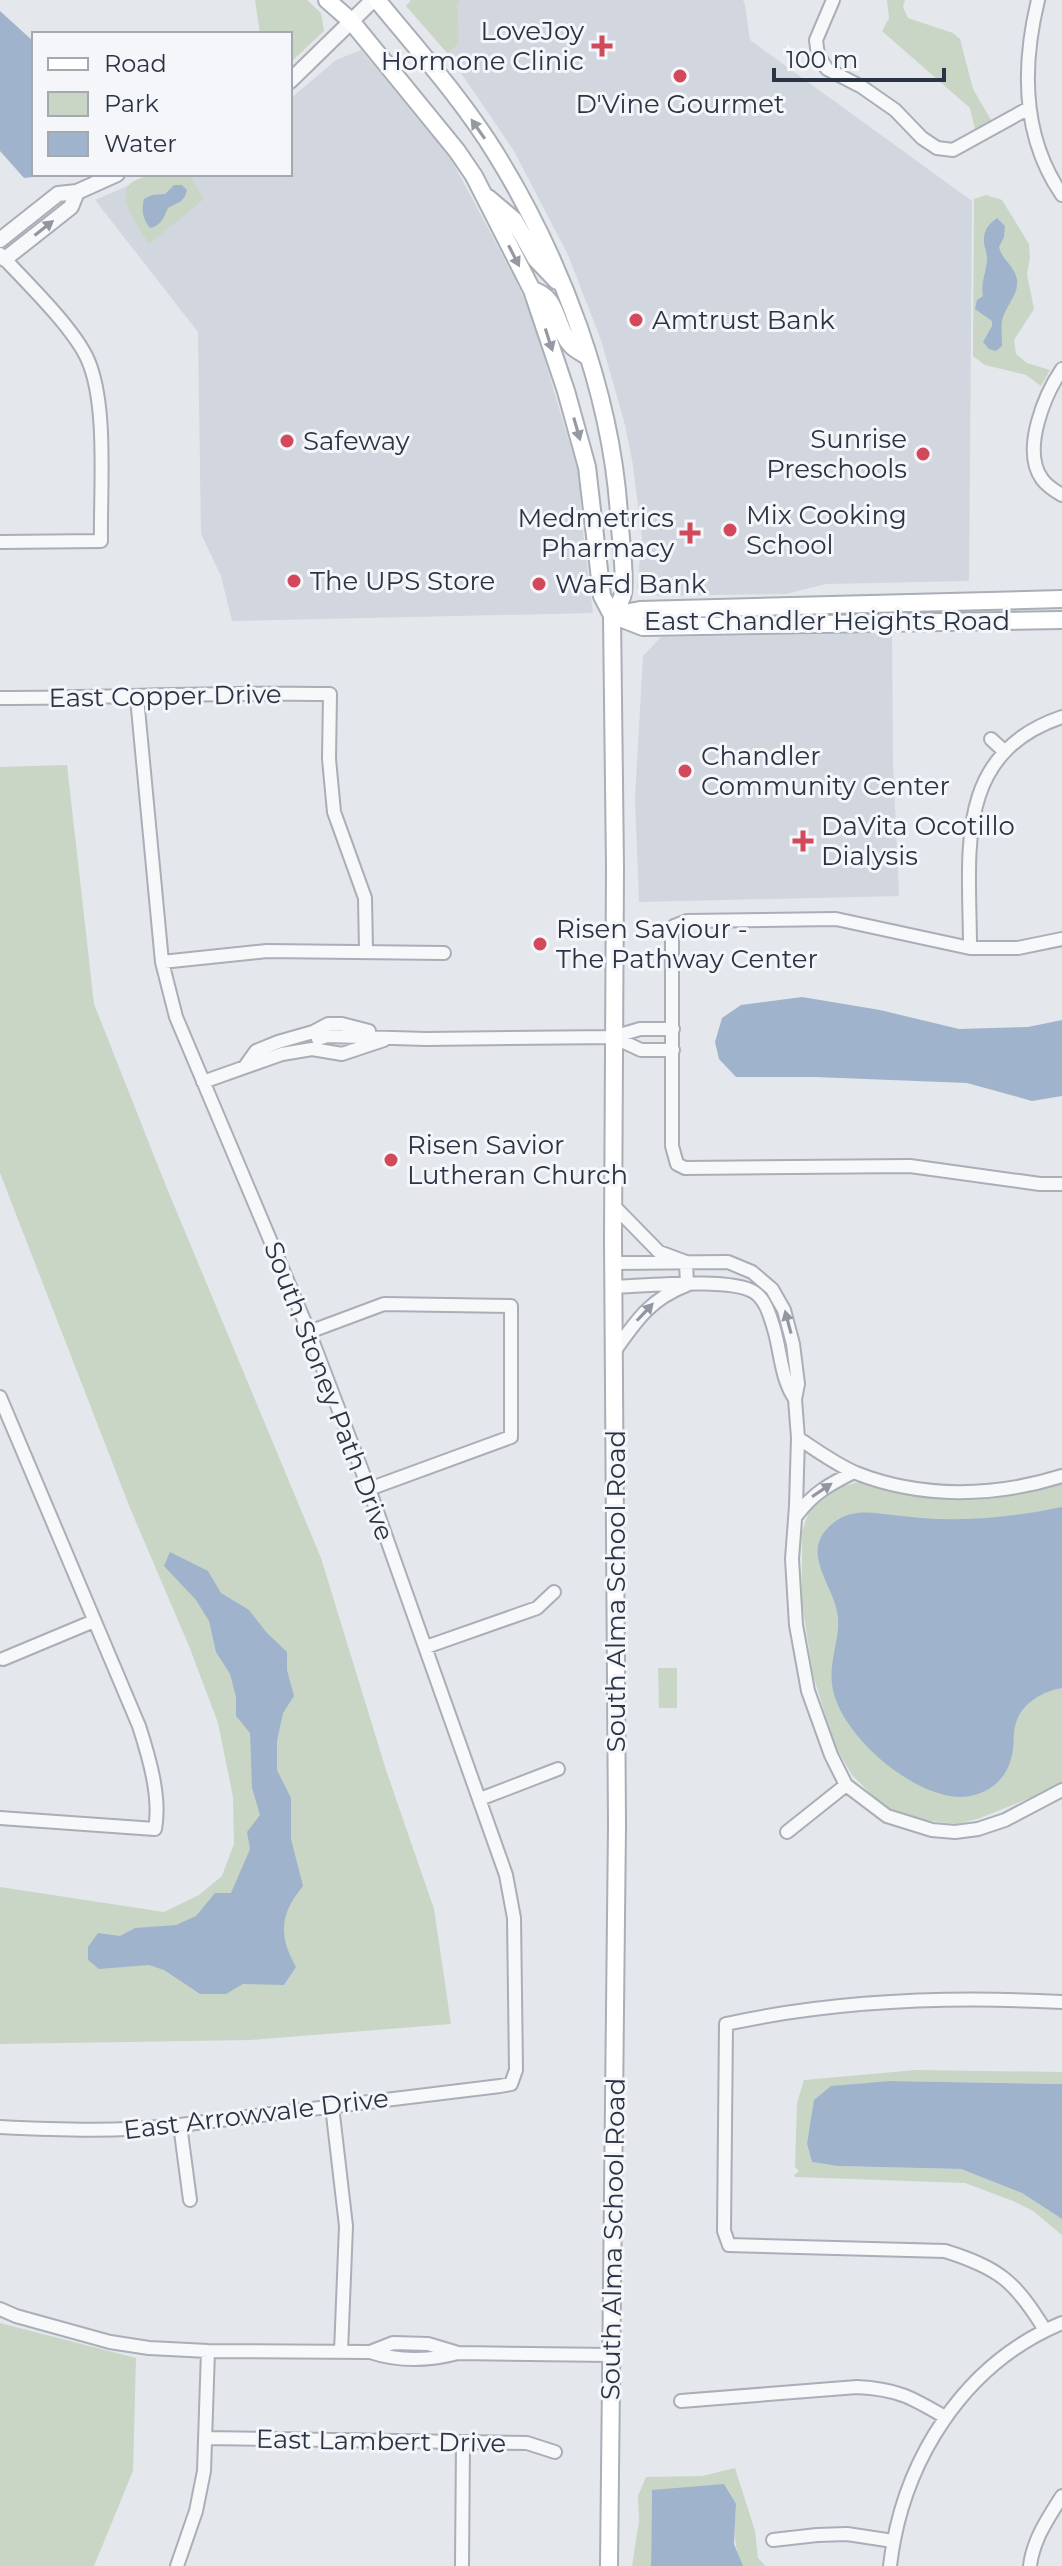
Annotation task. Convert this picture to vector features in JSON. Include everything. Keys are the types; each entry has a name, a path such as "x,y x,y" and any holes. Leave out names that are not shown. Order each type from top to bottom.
{"main road":[{"name":"South Alma School Road","path":"327,0 351,21 457,151 483,193 532,290 566,391 587,467 602,596 612,615 617,1825 609,2566"},
{"name":"South Alma School Road","path":"375,0 453,92 496,155 565,287 588,357 617,484 623,595 612,615"},
{"path":"483,193 514,220 536,259 565,287"},
{"path":"532,290 540,292 550,301 570,344 588,357"},
{"name":"East Chandler Heights Road","path":"612,615 640,610 1062,599"},
{"name":"East Chandler Heights Road","path":"612,615 643,627 1062,620"}],"street":[{"path":"292,79 375,0"},
{"path":"833,0 816,40 818,55 827,69 862,87 895,110 922,138 937,148 953,150 1029,108"},
{"path":"1037,0 1027,65 1029,108 1031,123 1048,171 1062,195"},
{"path":"0,240 58,194 77,192 113,176"},
{"path":"0,542 101,541 99,405 94,377 86,356 74,338 2,257 71,207 77,192"},
{"path":"1062,369 1043,403 1034,442 1043,482 1062,495"},
{"name":"East Copper Drive","path":"0,698 137,698 252,692 330,694 329,759 334,812 365,898 366,951"},
{"name":"South Stoney Path Drive","path":"137,698 162,962 176,1017 309,1332 369,1489 506,1875 514,1918 516,2070 511,2084"},
{"path":"970,948 970,826 985,780 1004,751 1041,724 1062,717"},
{"path":"991,739 1004,751"},
{"path":"1062,939 1018,948 970,948 836,919 687,921 674,926 672,934 672,1146 677,1164 685,1168 910,1166 1040,1184 1062,1184"},
{"path":"162,962 267,951 444,953"},
{"path":"203,1082 327,1036 613,1037 640,1029 673,1029"},
{"path":"246,1065 256,1051 278,1042 299,1036 316,1040"},
{"path":"613,1037 641,1050 673,1050"},
{"path":"613,1205 659,1252 686,1262"},
{"path":"686,1262 687,1285"},
{"path":"613,1263 728,1262 752,1272 772,1289 784,1310 793,1344 798,1384 795,1399 798,1438 796,1515 792,1559 796,1625 806,1678 831,1755 846,1785 887,1816 905,1824 955,1832 978,1829 1005,1820 1062,1790"},
{"path":"738,1287 743,1268"},
{"path":"614,1352 655,1301 687,1285"},
{"path":"613,1287 738,1287 754,1293 768,1309 781,1353 786,1386 795,1399"},
{"path":"309,1332 384,1304 511,1306 511,1437 369,1489"},
{"path":"0,1397 6,1426 139,1726 147,1750 157,1814 155,1829 0,1818"},
{"path":"798,1438 854,1472 885,1483 940,1492 997,1491 1062,1476"},
{"path":"796,1515 822,1487 854,1472"},
{"path":"426,1647 537,1608 554,1592"},
{"path":"3,1659 94,1621"},
{"path":"480,1799 558,1769"},
{"path":"787,1832 846,1785"},
{"path":"1045,2330 1030,2306 1005,2277 973,2260 945,2251 729,2245 724,2231 726,2024 770,2014 848,2004 948,1999 1062,2002"},
{"name":"East Arrowvale Drive","path":"0,2127 127,2131 511,2084"},
{"path":"332,2106 346,2226 341,2352"},
{"path":"180,2125 190,2200"},
{"path":"0,2309 110,2342 149,2348 370,2352 391,2359 433,2360 458,2353"},
{"path":"890,2566 904,2498 916,2466 945,2417 974,2383 1001,2359 1045,2330 1062,2323"},
{"path":"370,2352 393,2343 428,2344 458,2353 612,2355"},
{"path":"415,2344 415,2359"},
{"path":"177,2566 196,2511 204,2471 208,2351"},
{"path":"681,2401 857,2387 908,2395 945,2417"},
{"name":"East Lambert Drive","path":"206,2438 527,2443 555,2452"},
{"path":"462,2566 463,2442"},
{"path":"1030,2566 1031,2555 1045,2522 1062,2496"},
{"path":"773,2540 847,2534 893,2541"}],"shaded area":[{"path":"456,0 743,0 750,40 972,201 969,581 826,584 786,594 646,596 637,588 642,538 633,465 601,340 568,255 514,151 448,54 459,43"},
{"path":"361,50 451,159 530,311 580,478 581,516 593,613 232,621 221,576 201,534 198,332 95,200 150,176 292,176 292,97 336,60"},
{"path":"892,633 893,762 899,896 639,902 635,798 643,656 661,637"}],"green space":[{"path":"255,0 307,0 321,13 324,31 292,61 292,32 260,32"},
{"path":"411,0 460,0 457,6 459,43 448,54 406,6"},
{"path":"887,0 905,0 903,7 908,18 953,33 960,39 973,89 991,120 975,129 970,108 882,31 889,18"},
{"path":"148,176 189,176 204,199 149,244 126,198 126,191 134,181"},
{"path":"986,195 1002,200 1029,244 1027,274 1034,309 1014,340 1016,354 1027,363 1050,370 1041,386 1026,375 985,365 973,356 974,199"},
{"path":"67,765 94,1004 321,1558 386,1770 434,1909 451,2024 251,2040 0,2044 0,1887 164,1912 199,1895 222,1876 234,1844 233,1797 218,1723 130,1508 0,1173 0,767"},
{"path":"858,1482 916,1496 985,1498 1062,1482 1062,1785 957,1824 915,1819 882,1805 852,1775 835,1746 813,1675 802,1603 802,1532 810,1508 831,1490"},
{"path":"658,1668 677,1668 677,1708 659,1708"},
{"path":"916,2070 1062,2072 1062,2084 890,2081 807,2144 812,2162 837,2166 961,2169 1022,2193 1062,2219 1062,2235 1033,2211 965,2183 795,2177 799,2171 795,2167 797,2103 804,2080"},
{"path":"0,2323 136,2358 133,2471 94,2566 0,2566"},
{"path":"735,2468 755,2531 758,2558 765,2566 743,2566 735,2536 736,2504 652,2490 651,2566 632,2566 639,2521 638,2496 646,2477 702,2476"}],"water":[{"path":"0,11 32,40 32,176 43,176 24,178 0,151"},
{"path":"174,185 182,185 187,190 184,197 168,208 159,223 150,228 143,215 144,199 165,194"},
{"path":"997,218 1005,226 999,247 1014,271 1017,285 1002,321 1002,346 996,351 983,342 992,321 975,309 977,300 983,296 987,258 985,232"},
{"path":"802,997 880,1010 959,1029 1028,1027 1062,1020 1062,1096 1032,1101 967,1083 736,1077 719,1059 715,1042 722,1018 741,1005"},
{"path":"1062,1507 1062,1688 1040,1695 1023,1710 1015,1728 1008,1767 999,1781 986,1791 962,1797 922,1787 901,1775 862,1742 837,1703 831,1675 838,1617 820,1566 819,1542 826,1530 839,1519 859,1513 957,1519 998,1517"},
{"path":"170,1552 208,1571 221,1593 249,1610 287,1652 287,1670 294,1696 283,1713 277,1741 277,1770 291,1798 291,1839 303,1886 290,1906 284,1925 286,1945 296,1967 284,1985 243,1984 226,1994 200,1994 164,1970 149,1965 99,1969 88,1960 88,1947 98,1933 120,1936 135,1928 176,1925 196,1916 215,1893 231,1893 250,1849 247,1832 260,1815 252,1788 250,1733 236,1716 236,1697 230,1674 216,1652 209,1621 196,1600 164,1566"},
{"path":"890,2081 1062,2084 1062,2219 1022,2193 961,2169 837,2166 812,2162 807,2144 814,2100 831,2086"},
{"path":"724,2484 736,2504 734,2544 743,2566 651,2566 652,2490"}],"place":[{"name":"LoveJoy Hormone Clinic","path":"602,46"},
{"name":"D'Vine Gourmet","path":"680,76"},
{"name":"Amtrust Bank","path":"636,320"},
{"name":"Safeway","path":"287,441"},
{"name":"Sunrise Preschools","path":"923,454"},
{"name":"Mix Cooking School","path":"730,530"},
{"name":"Medmetrics Pharmacy","path":"690,533"},
{"name":"The UPS Store","path":"294,581"},
{"name":"WaFd Bank","path":"539,584"},
{"name":"Chandler Community Center","path":"685,771"},
{"name":"DaVita Ocotillo Dialysis","path":"803,841"},
{"name":"Risen Saviour - The Pathway Center","path":"540,944"},
{"name":"Risen Savior Lutheran Church","path":"391,1160"}]}
